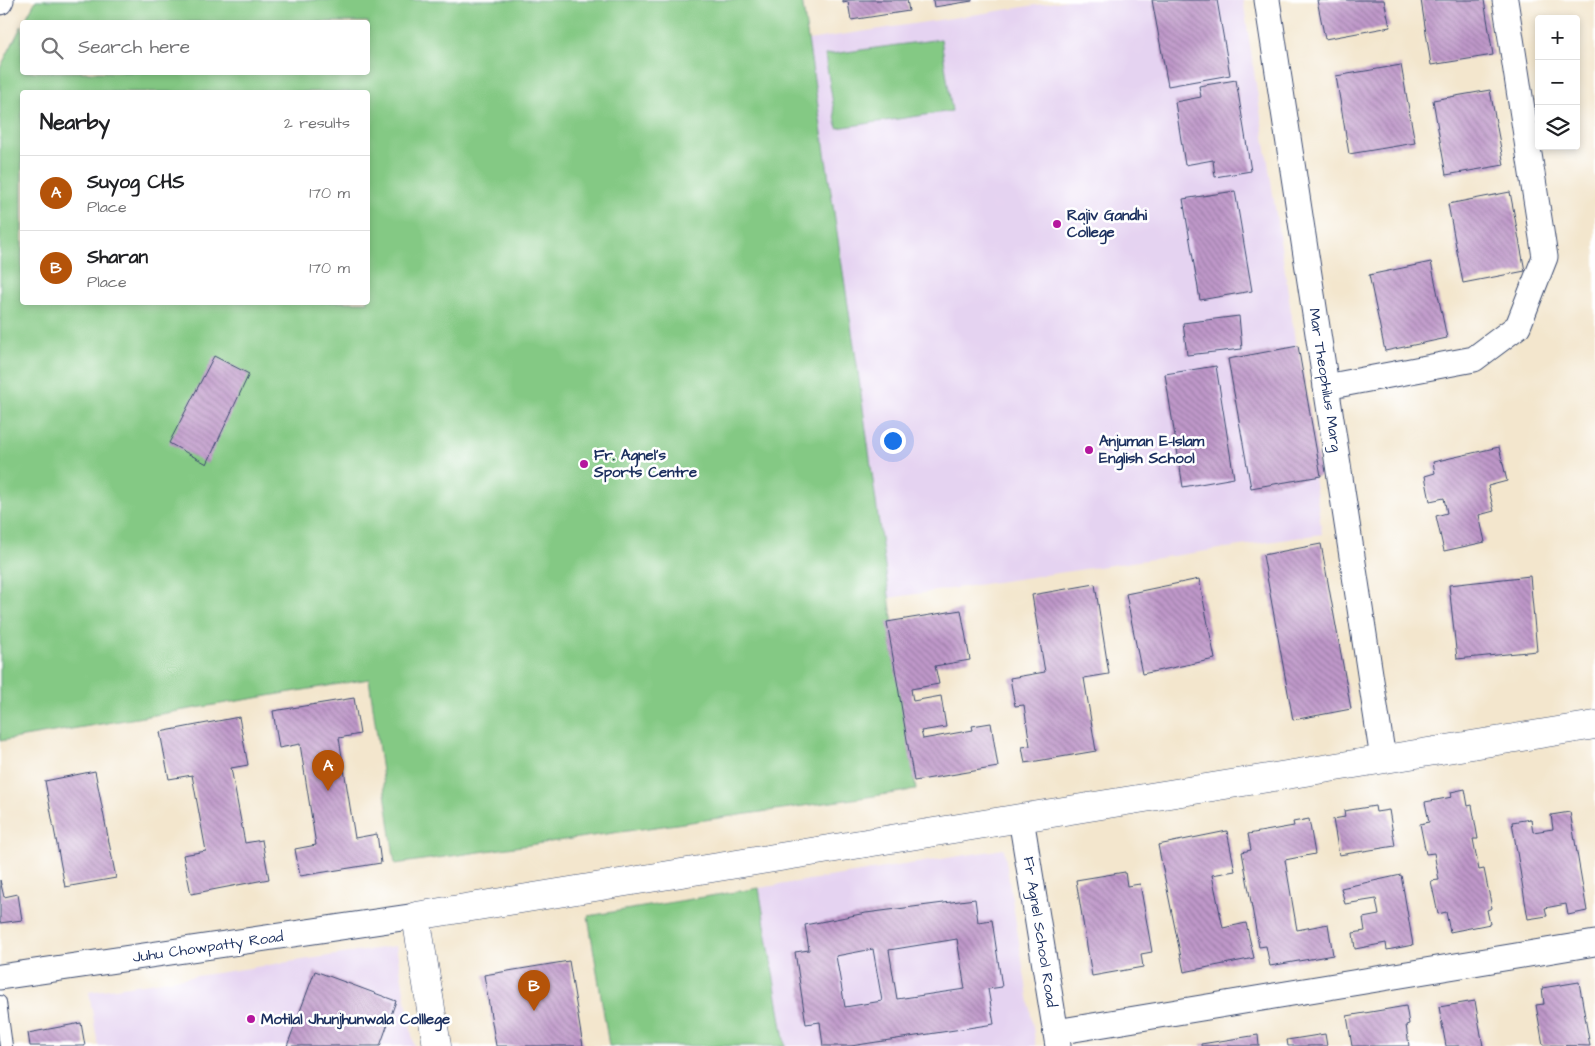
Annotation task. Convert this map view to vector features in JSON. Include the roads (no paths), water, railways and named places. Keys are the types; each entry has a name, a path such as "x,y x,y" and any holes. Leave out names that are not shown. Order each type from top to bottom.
{"street":[{"name":"Mar Theophilus Marg","path":"1267,0 1383,759"},
{"path":"1326,387 1474,360 1518,326 1545,257 1505,0"},
{"path":"437,1046 416,916 1595,725"},
{"name":"Fr Agnel School Road","path":"1021,818 1057,1039"},
{"name":"Juhu Chowpatty Road","path":"0,977 416,916"},
{"path":"1057,1039 1595,943"}],"lane":[{"path":"0,1002 6,1046"}],"place":[{"name":"Rajiv Gandhi College","path":"1057,224"},
{"name":"Anjuman E-Islam English School","path":"1089,450"},
{"name":"Fr. Agnel's Sports Centre","path":"584,464"},
{"name":"Suyog CHS","path":"328,791"},
{"name":"Sharan","path":"534,1011"},
{"name":"Motilal Jhunjhunwala Colllege","path":"251,1019"}]}
